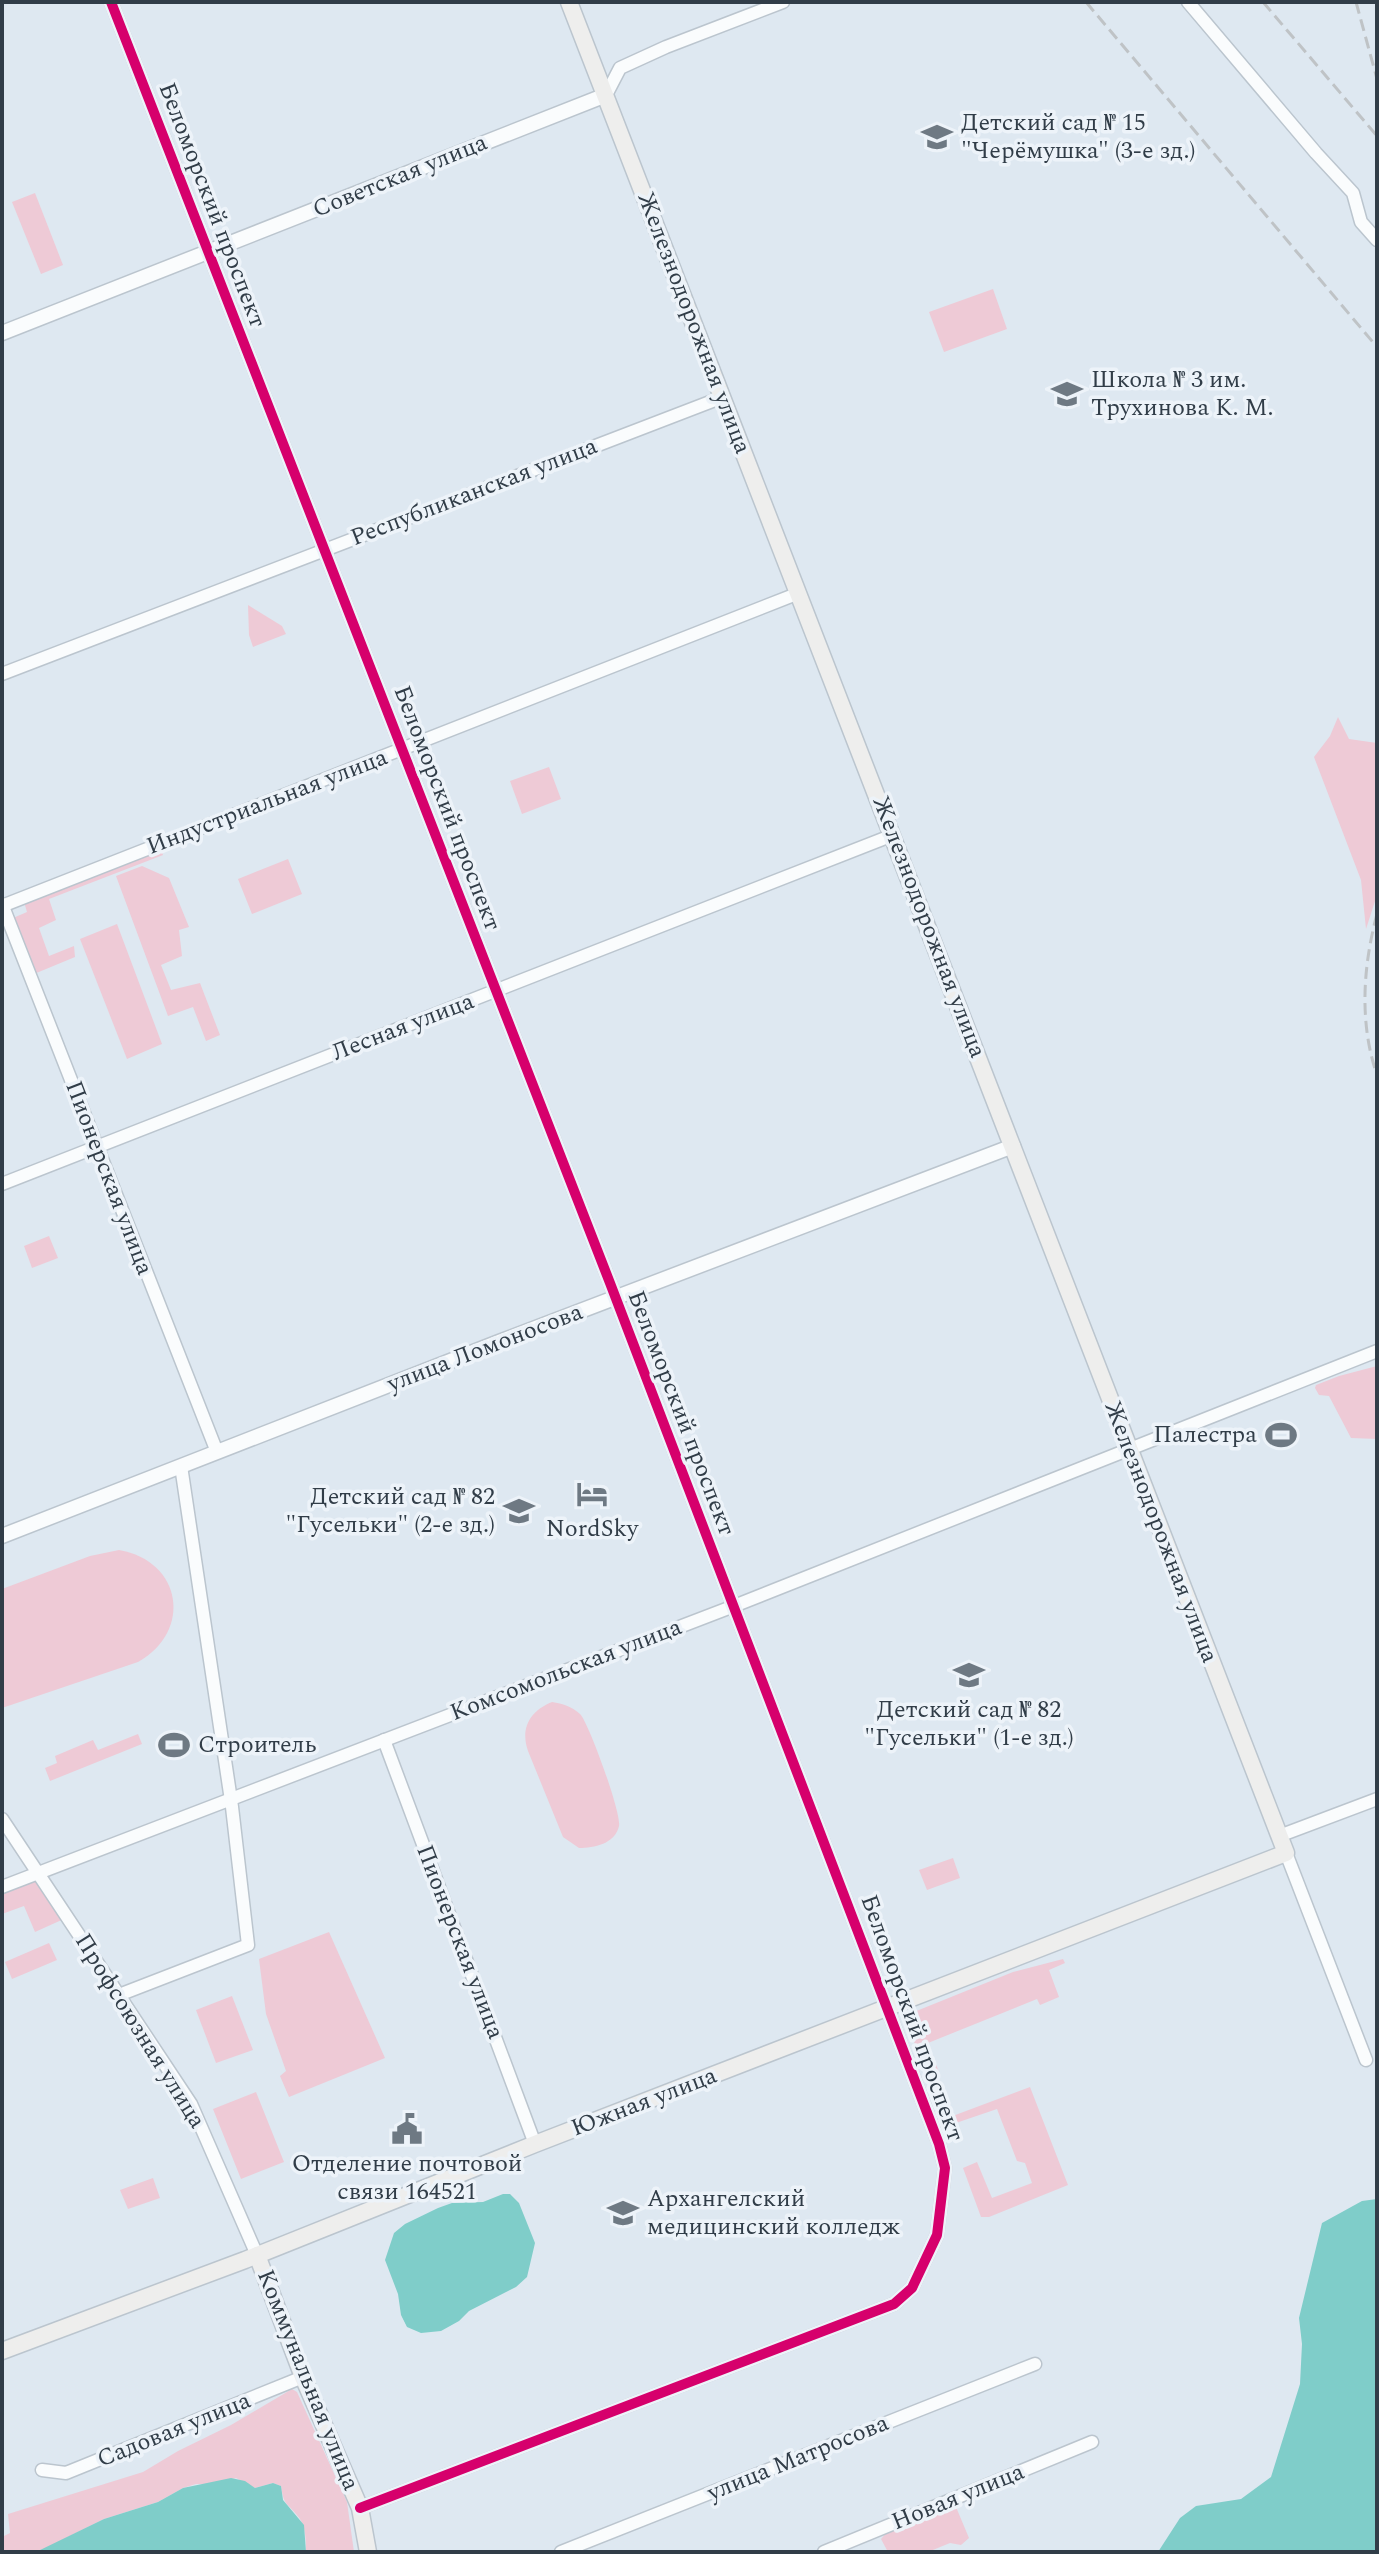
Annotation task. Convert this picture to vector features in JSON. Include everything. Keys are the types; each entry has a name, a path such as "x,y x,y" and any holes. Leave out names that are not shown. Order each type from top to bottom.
{"main road":[{"name":"Железнодорожная улица","path":"569,2 1286,1853"},
{"name":"Южная улица","path":"2,2351 257,2255 1286,1853"},
{"name":"Коммунальная улица","path":"257,2255 303,2377 360,2508 368,2552"}],"street":[{"name":"Беломорский проспект","path":"111,2 734,1606 945,2168 937,2235 912,2288 894,2304 360,2508"},
{"path":"606,95 620,68 783,2"},
{"path":"1188,2 1353,193 1361,222 1377,240"},
{"name":"Советская улица","path":"2,333 606,95"},
{"name":"Республиканская улица","path":"2,674 723,397"},
{"name":"Индустриальная улица","path":"2,905 799,593"},
{"name":"Лесная улица","path":"2,1184 893,835"},
{"name":"Пионерская улица","path":"2,905 217,1452"},
{"name":"улица Ломоносова","path":"2,1536 1013,1146"},
{"name":"Комсомольская улица","path":"2,1887 734,1606 1377,1351"},
{"path":"124,1993 248,1945 181,1466"},
{"name":"Пионерская улица","path":"384,1740 535,2144"},
{"path":"1279,1836 1377,1799"},
{"name":"Профсоюзная улица","path":"2,1819 191,2104 257,2255"},
{"path":"1286,1853 1366,2060"},
{"name":"улица Матросова","path":"561,2552 1035,2364"},
{"name":"Садовая улица","path":"42,2470 66,2473 303,2377"},
{"name":"Новая улица","path":"824,2552 1092,2442"}],"shaded area":[{"path":"35,193 63,265 41,274 12,202"},
{"path":"993,289 1007,329 944,352 929,312"},
{"path":"248,605 282,626 286,634 253,647 249,635"},
{"path":"1338,717 1349,739 1377,743 1377,895 1366,929 1361,880 1314,757 1330,736"},
{"path":"549,767 561,799 522,814 510,781"},
{"path":"161,849 163,855 49,899 56,920 39,928 49,956 74,946 75,957 34,974 13,918 27,912 24,902"},
{"path":"288,859 302,894 252,914 238,879"},
{"path":"142,866 169,878 189,927 179,930 182,956 161,965 171,990 200,983 220,1035 206,1041 193,1007 168,1016 116,876"},
{"path":"117,924 162,1044 127,1059 80,939"},
{"path":"49,1236 58,1258 32,1268 24,1246"},
{"path":"1377,1366 1377,1439 1351,1438 1329,1396 1319,1395 1316,1385"},
{"path":"119,1550 140,1557 156,1568 167,1582 173,1598 173,1616 167,1633 156,1649 138,1662 2,1708 2,1589 90,1556"},
{"path":"552,1702 580,1714 610,1787 619,1826 609,1841 597,1846 579,1848 563,1837 528,1751 525,1735 529,1721 538,1710"},
{"name":"Строитель","path":"138,1734 142,1744 50,1781 45,1768 57,1763 55,1756 93,1740 98,1750"},
{"path":"953,1858 960,1878 927,1890 919,1870"},
{"path":"36,1878 66,1918 35,1932 24,1906 2,1914 2,1891"},
{"path":"329,1932 385,2058 289,2097 280,2076 286,2071 266,2014 259,1959"},
{"path":"49,1943 57,1960 12,1979 5,1962"},
{"path":"1063,1959 1065,1963 1049,1970 1059,1997 1040,2005 1037,1999 928,2043 940,2075 929,2080 904,2016 1013,1972"},
{"path":"232,1996 253,2050 216,2063 196,2010"},
{"path":"1030,2087 1068,2185 989,2217 981,2217 963,2168 977,2162 992,2198 1032,2183 1025,2163 1017,2161 997,2109 953,2124 950,2117"},
{"path":"256,2092 284,2162 241,2179 213,2109"},
{"path":"153,2178 160,2198 128,2209 120,2190"},
{"path":"510,2194 519,2203 535,2243 527,2277 516,2287 469,2311 441,2331 421,2333 407,2327 385,2260 394,2233 438,2208 452,2203 483,2202"},
{"path":"1377,2199 1377,2552 1158,2552 1180,2518 1196,2506 1241,2499 1271,2477 1300,2384 1302,2344 1299,2318 1322,2223 1362,2201"},
{"path":"292,2389 297,2392 347,2502 354,2552 306,2552 302,2523 285,2502 281,2486 273,2483 255,2488 236,2478 183,2488 158,2502 104,2519 42,2550 2,2552 2,2537 10,2533 8,2514 143,2472"},
{"path":"231,2478 245,2481 255,2488 273,2483 281,2486 283,2500 304,2525 306,2552 36,2552 104,2519 158,2502 183,2488"},
{"path":"956,2507 969,2538 961,2545 950,2543 928,2552 888,2552 881,2539 888,2531"}],"railway":[{"path":"1086,2 1377,347"},
{"path":"1263,2 1377,136"},
{"path":"1356,2 1377,79"},
{"path":"1377,914 1365,994 1367,1035 1377,1075"}],"cycle path":[{"path":"111,2 610,1283 939,2144 945,2168 937,2235 912,2288 894,2304 360,2508"}],"place":[{"name":"Детский сад № 15 \"Черёмушка\" (3-е зд.)","path":"937,137"},
{"name":"Школа № 3 им. Трухинова К. М.","path":"1067,394"},
{"name":"Палестра","path":"1281,1435"},
{"name":"NordSky","path":"592,1494"},
{"name":"Детский сад № 82 \"Гусельки\" (2-е зд.)","path":"519,1511"},
{"name":"Детский сад № 82 \"Гусельки\" (1-е зд.)","path":"969,1675"},
{"name":"Строитель","path":"174,1745"},
{"name":"Отделение почтовой связи 164521","path":"407,2129"},
{"name":"Архангелский медицинский колледж","path":"623,2213"}]}
